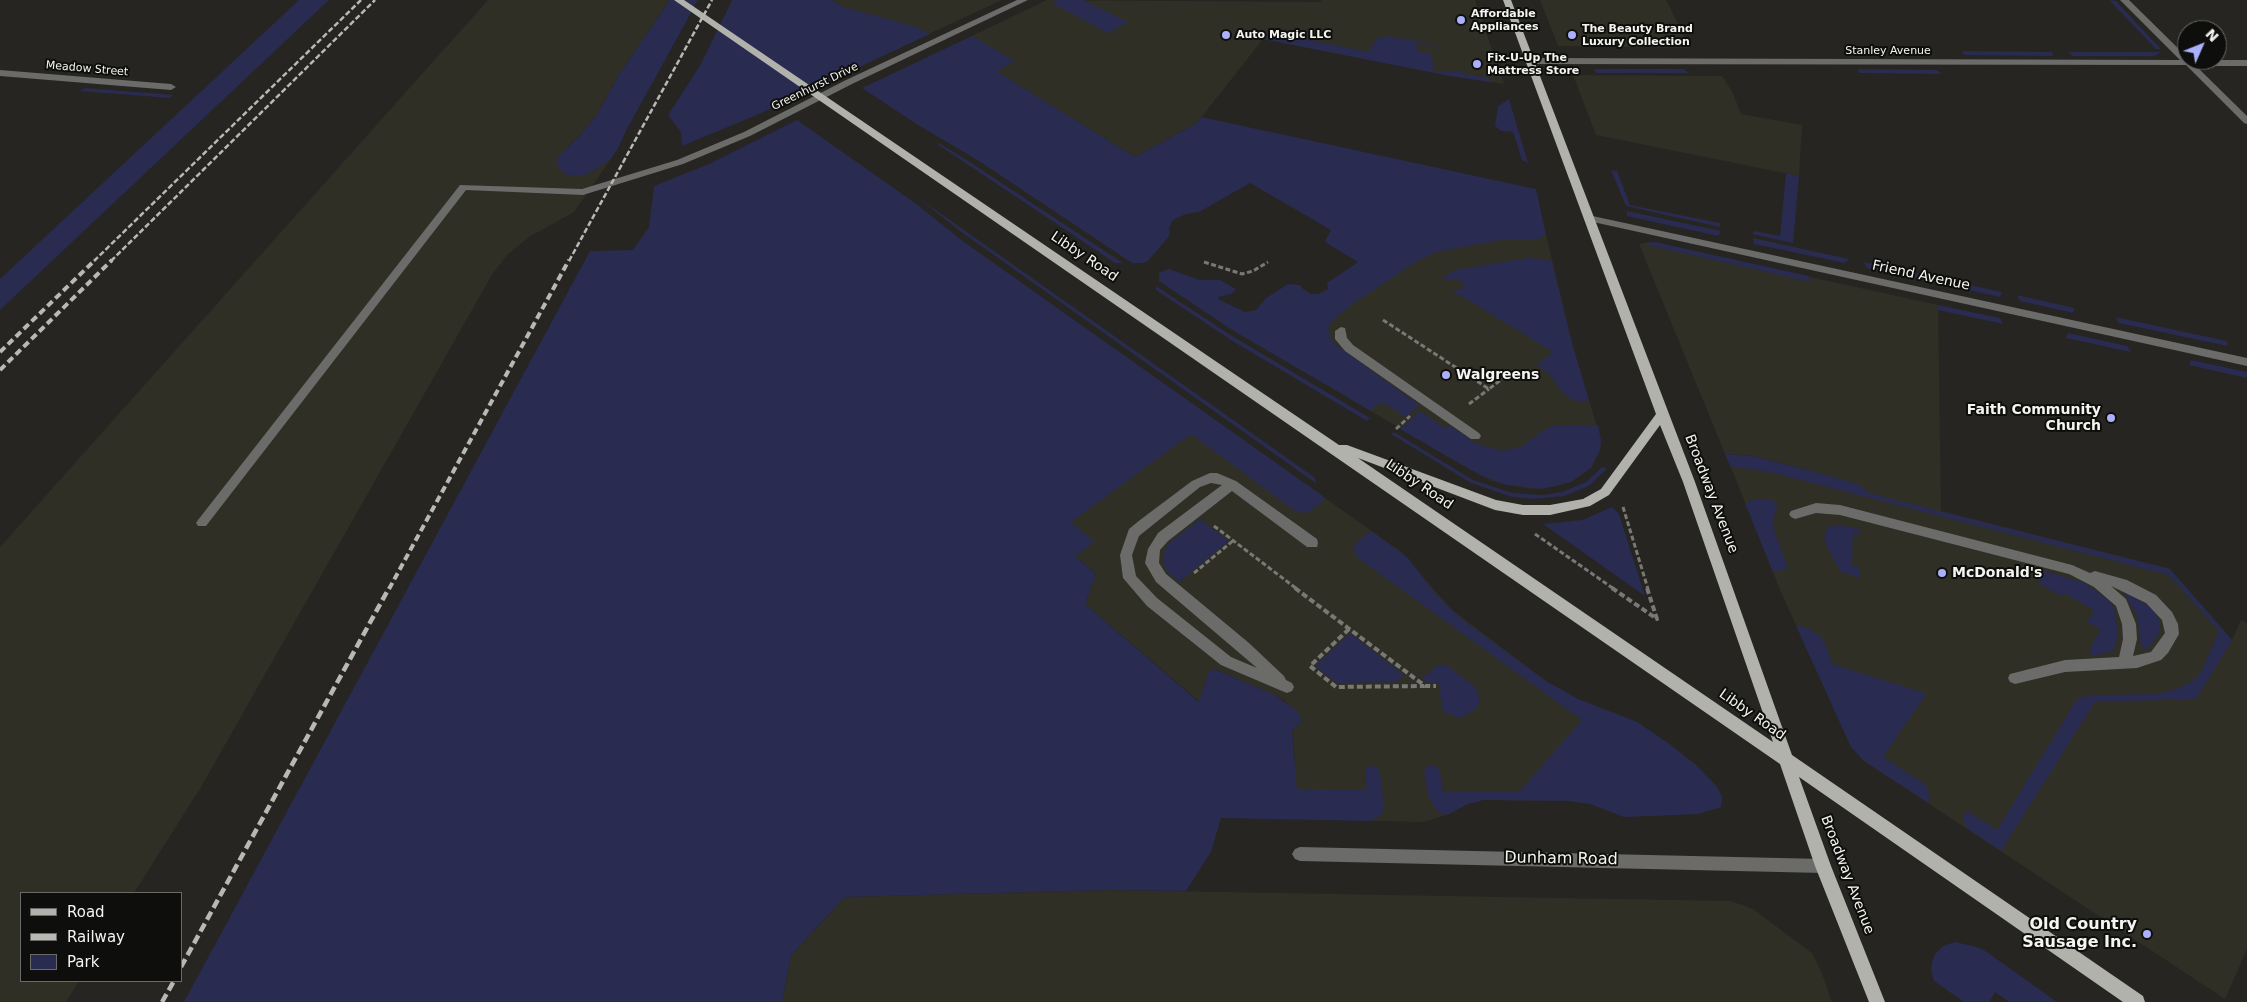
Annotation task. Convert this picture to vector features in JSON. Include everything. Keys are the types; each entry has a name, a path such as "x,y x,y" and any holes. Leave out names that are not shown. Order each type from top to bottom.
{"main road":[{"name":"Libby Road","path":"678,0 1320,439 2137,1002"},
{"name":"Broadway Avenue","path":"1507,0 1689,482 1735,608 1785,760 1823,866 1877,1002"},
{"path":"1320,439 1495,505 1523,510 1550,510 1586,503 1604,492 1614,482 1662,414"}],"street":[{"name":"Greenhurst Drive","path":"202,523 463,187 583,192 680,162 724,144 849,82 1024,0"},
{"path":"2124,0 2177,52"},
{"name":"Stanley Avenue","path":"1530,61 2177,63"},
{"name":"Stanley Avenue","path":"2227,63 2247,63"},
{"path":"2195,70 2247,121"},
{"name":"Meadow Street","path":"0,73 171,87"},
{"name":"Friend Avenue","path":"1588,218 2247,362"},
{"path":"1341,331 1341,339 1349,348 1475,436"},
{"path":"1232,484 1157,544 1152,556 1155,570 1174,590 1244,647 1286,687 1226,661 1140,590 1130,578 1126,566 1126,555 1134,534 1144,523 1202,480 1217,478 1232,484 1312,543"},
{"path":"1795,514 1816,508 1840,510 2072,570 2136,590 2151,599 2167,616 2172,634 2163,649 2149,659 2125,663 2065,666 2015,678"},
{"path":"2072,570 2108,590 2124,608 2129,624 2130,639 2125,663"},
{"name":"Dunham Road","path":"1300,854 1823,866"}],"path":[{"path":"1204,262 1242,274 1253,271 1268,262"},
{"path":"1383,320 1488,390"},
{"path":"1466,406 1502,379"},
{"path":"1529,529 1657,619 1623,507"},
{"path":"1196,512 1425,686"},
{"path":"1174,590 1234,540"},
{"path":"1349,629 1310,666 1336,687 1436,686"}],"shaded area":[{"path":"488,0 670,0 620,73 598,113 583,132 567,147 591,172 610,160 574,212 529,237 508,254 493,273 201,787 135,892 20,892 20,982 78,982 66,1002 0,1002 0,547"},
{"path":"832,0 1002,0 905,45"},
{"path":"1047,0 1321,2 1321,0 1475,0 1504,84 1450,76 1263,39 1197,123 1135,157 953,45"},
{"path":"1540,0 1666,0 1690,48 1558,46"},
{"path":"1573,75 1722,76 1733,93 1741,114 1802,125 1799,176 1596,135"},
{"name":"Walgreens","path":"1542,218 1573,347 1601,440 1600,450 1591,468 1571,482 1552,487 1531,489 1492,481 1448,457 1270,351 1276,342 1440,223"},
{"path":"1651,242 1938,305 1941,511 2170,569 2232,640 2241,620 2247,623 2247,949 2225,999 1864,761 1851,747 1781,592 1728,460 1812,471 1752,456 1725,454 1639,244"},
{"path":"1212,418 1400,551 1452,610 1546,681 1578,699 1637,722 1668,743 1696,765 1717,787 1722,797 1721,807 1698,814 1624,817 1590,804 1569,801 1483,800 1424,822 1254,818 1295,761 1292,731 1300,723 1286,702 1280,698 1214,669 1208,673 1200,702 1085,604 1096,574 1075,556 1070,522"},
{"path":"1107,890 1731,901 1753,909 1812,953 1821,971 1832,1002 782,1002 791,955 845,897"}],"green space":[{"path":"299,0 329,0 0,310 0,279"},
{"path":"670,0 698,0 617,150 610,160 591,172 581,176 564,174 556,163 559,156 583,132 598,113 620,73"},
{"path":"732,0 832,0 843,7 914,26 930,34 759,114 682,146 681,132 668,115 701,64"},
{"path":"1058,0 1083,0 1128,22 1108,33 1052,3"},
{"path":"2109,0 2116,1 2161,49 2156,49"},
{"path":"1269,32 1369,52 1376,39 1387,36 1439,45 1416,44 1417,52 1431,53 1434,71 1463,72 1464,74 1489,78 1490,82 1450,76 1263,39"},
{"path":"972,36 1015,61 996,71 1135,157 1197,123 1201,117 1536,189 1546,235 1537,239 1506,239 1436,252 1417,261 1354,303 1334,319 1328,327 1332,342 1419,405 1406,417 1381,402 1371,411 1232,330 1159,281 1159,273 1169,269 1200,280 1220,280 1236,289 1231,294 1218,297 1220,300 1245,312 1256,310 1266,298 1288,284 1300,285 1311,294 1318,294 1328,289 1327,283 1358,262 1325,241 1331,230 1250,183 1199,212 1186,214 1173,220 1169,228 1170,235 1148,261 1132,263 979,161 918,125 862,88"},
{"path":"1961,51 2052,52 2053,56 1965,55"},
{"path":"2068,52 2161,52 2154,56 2073,56"},
{"path":"1594,69 1684,69 1688,73 1596,73"},
{"path":"1858,69 1937,70 1942,74 1859,73"},
{"path":"85,88 173,95 170,98 79,91"},
{"path":"1509,99 1528,163 1522,160 1513,132 1501,131 1495,126 1498,106"},
{"path":"797,120 915,203 964,242 1323,496 1323,501 1312,510 1304,513 1295,511 1191,434 1071,522 1094,542 1075,556 1096,574 1085,604 1199,702 1208,673 1214,669 1275,695 1297,711 1302,721 1292,731 1297,789 1367,790 1365,772 1367,768 1372,766 1378,768 1380,773 1384,804 1383,812 1377,818 1369,821 1221,818 1211,852 1186,891 1107,890 845,897 791,955 782,1002 184,1002 590,251 633,250 649,227 654,186 709,164"},
{"path":"939,143 1123,263 1115,263 937,144"},
{"path":"1611,170 1617,171 1630,205 1720,223 1720,227 1626,206"},
{"path":"1786,173 1799,176 1793,243 1752,234 1754,231 1780,236"},
{"path":"913,194 1314,477 1317,484 960,231"},
{"path":"1627,211 1721,231 1718,236 1627,216"},
{"path":"1753,238 1849,259 1845,263 1754,244"},
{"path":"1655,242 1808,276 1811,282 1644,243"},
{"path":"1527,258 1544,259 1552,262 1573,347 1589,400 1578,402 1569,398 1561,391 1551,376 1537,365 1553,352 1455,292 1453,290 1465,288 1460,279 1448,280 1442,278 1455,270"},
{"path":"1864,262 1929,276 1929,281 1867,268"},
{"path":"1932,277 2002,292 2000,297 1933,282"},
{"path":"1156,286 1229,334 1370,418 1367,421 1234,342 1156,290"},
{"path":"2017,295 2074,308 2074,311 2073,313 2020,301"},
{"path":"1938,305 2000,318 2003,324 1938,310"},
{"path":"2115,317 2227,341 2227,346 2119,323"},
{"path":"2068,333 2127,346 2131,352 2066,338"},
{"path":"2191,360 2247,372 2247,378 2189,365"},
{"path":"1420,411 1445,428 1449,425 1477,444 1502,451 1523,446 1539,433 1553,426 1598,425 1601,440 1600,450 1591,468 1571,482 1542,489 1506,485 1478,474 1400,429"},
{"path":"1394,432 1473,480 1512,493 1543,495 1562,492 1586,482 1602,467 1607,469 1589,486 1564,496 1534,499 1512,497 1471,483 1391,434"},
{"path":"1725,454 1752,456 1812,471 1861,485 1868,493 2170,569 2232,640 2196,699 2095,702 2001,851 1965,827 1963,813 1969,812 1997,830 2077,699 2090,695 2158,694 2179,688 2193,681 2200,674 2219,631 2169,575 1769,472 1730,466"},
{"path":"1768,499 1778,504 1774,516 1774,530 1788,569 1773,572 1745,503 1752,500"},
{"path":"1612,507 1619,514 1645,596 1543,524 1582,520"},
{"path":"1200,519 1229,541 1179,582 1163,565 1163,554 1169,543"},
{"path":"1838,525 1859,529 1859,535 1853,533 1852,565 1859,567 1859,578 1840,571 1826,544 1824,538 1827,529"},
{"path":"1369,532 1374,533 1408,558 1434,592 1459,617 1546,681 1578,699 1637,722 1668,743 1696,765 1717,787 1722,797 1721,807 1698,814 1624,817 1590,804 1569,801 1483,800 1468,804 1445,815 1436,810 1428,795 1424,772 1426,767 1431,765 1437,767 1440,772 1443,792 1519,792 1582,720 1358,558 1354,551 1354,545"},
{"path":"2037,569 2085,583 2110,601 2115,611 2118,637 2113,651 2094,656 2090,654 2091,646 2101,630 2087,622 2095,611 2064,593 2061,596 2039,584"},
{"path":"2127,593 2153,609 2160,622 2160,632 2147,650 2141,646 2137,615 2125,595"},
{"path":"1796,626 1806,627 1820,636 1825,643 1832,664 1925,693 1925,696 1883,757 1928,788 1930,804 1864,761 1851,747"},
{"path":"1350,633 1404,675 1397,682 1337,683 1315,666"},
{"path":"1438,665 1448,666 1476,688 1480,701 1476,709 1460,718 1443,710 1439,683 1425,682 1422,679"},
{"path":"1955,942 1984,950 2057,1002 2009,1002 1995,992 1989,1002 1964,1002 1934,981 1931,971 1935,954 1943,946"}],"railway":[{"path":"94,261 361,0"},
{"path":"111,261 375,0"},
{"path":"569,261 712,0"},
{"path":"0,352 95,260"},
{"path":"0,370 112,260"},
{"path":"389,589 569,260"},
{"path":"182,965 389,588"},
{"path":"162,1002 173,982"}],"place":[{"name":"Affordable Appliances","path":"1461,20"},
{"name":"Auto Magic LLC","path":"1226,35"},
{"name":"The Beauty Brand Luxury Collection","path":"1572,35"},
{"name":"Fix-U-Up The Mattress Store","path":"1477,64"},
{"name":"Walgreens","path":"1446,375"},
{"name":"Faith Community Church","path":"2111,418"},
{"name":"McDonald's","path":"1942,573"},
{"name":"Old Country Sausage Inc.","path":"2147,934"}]}
